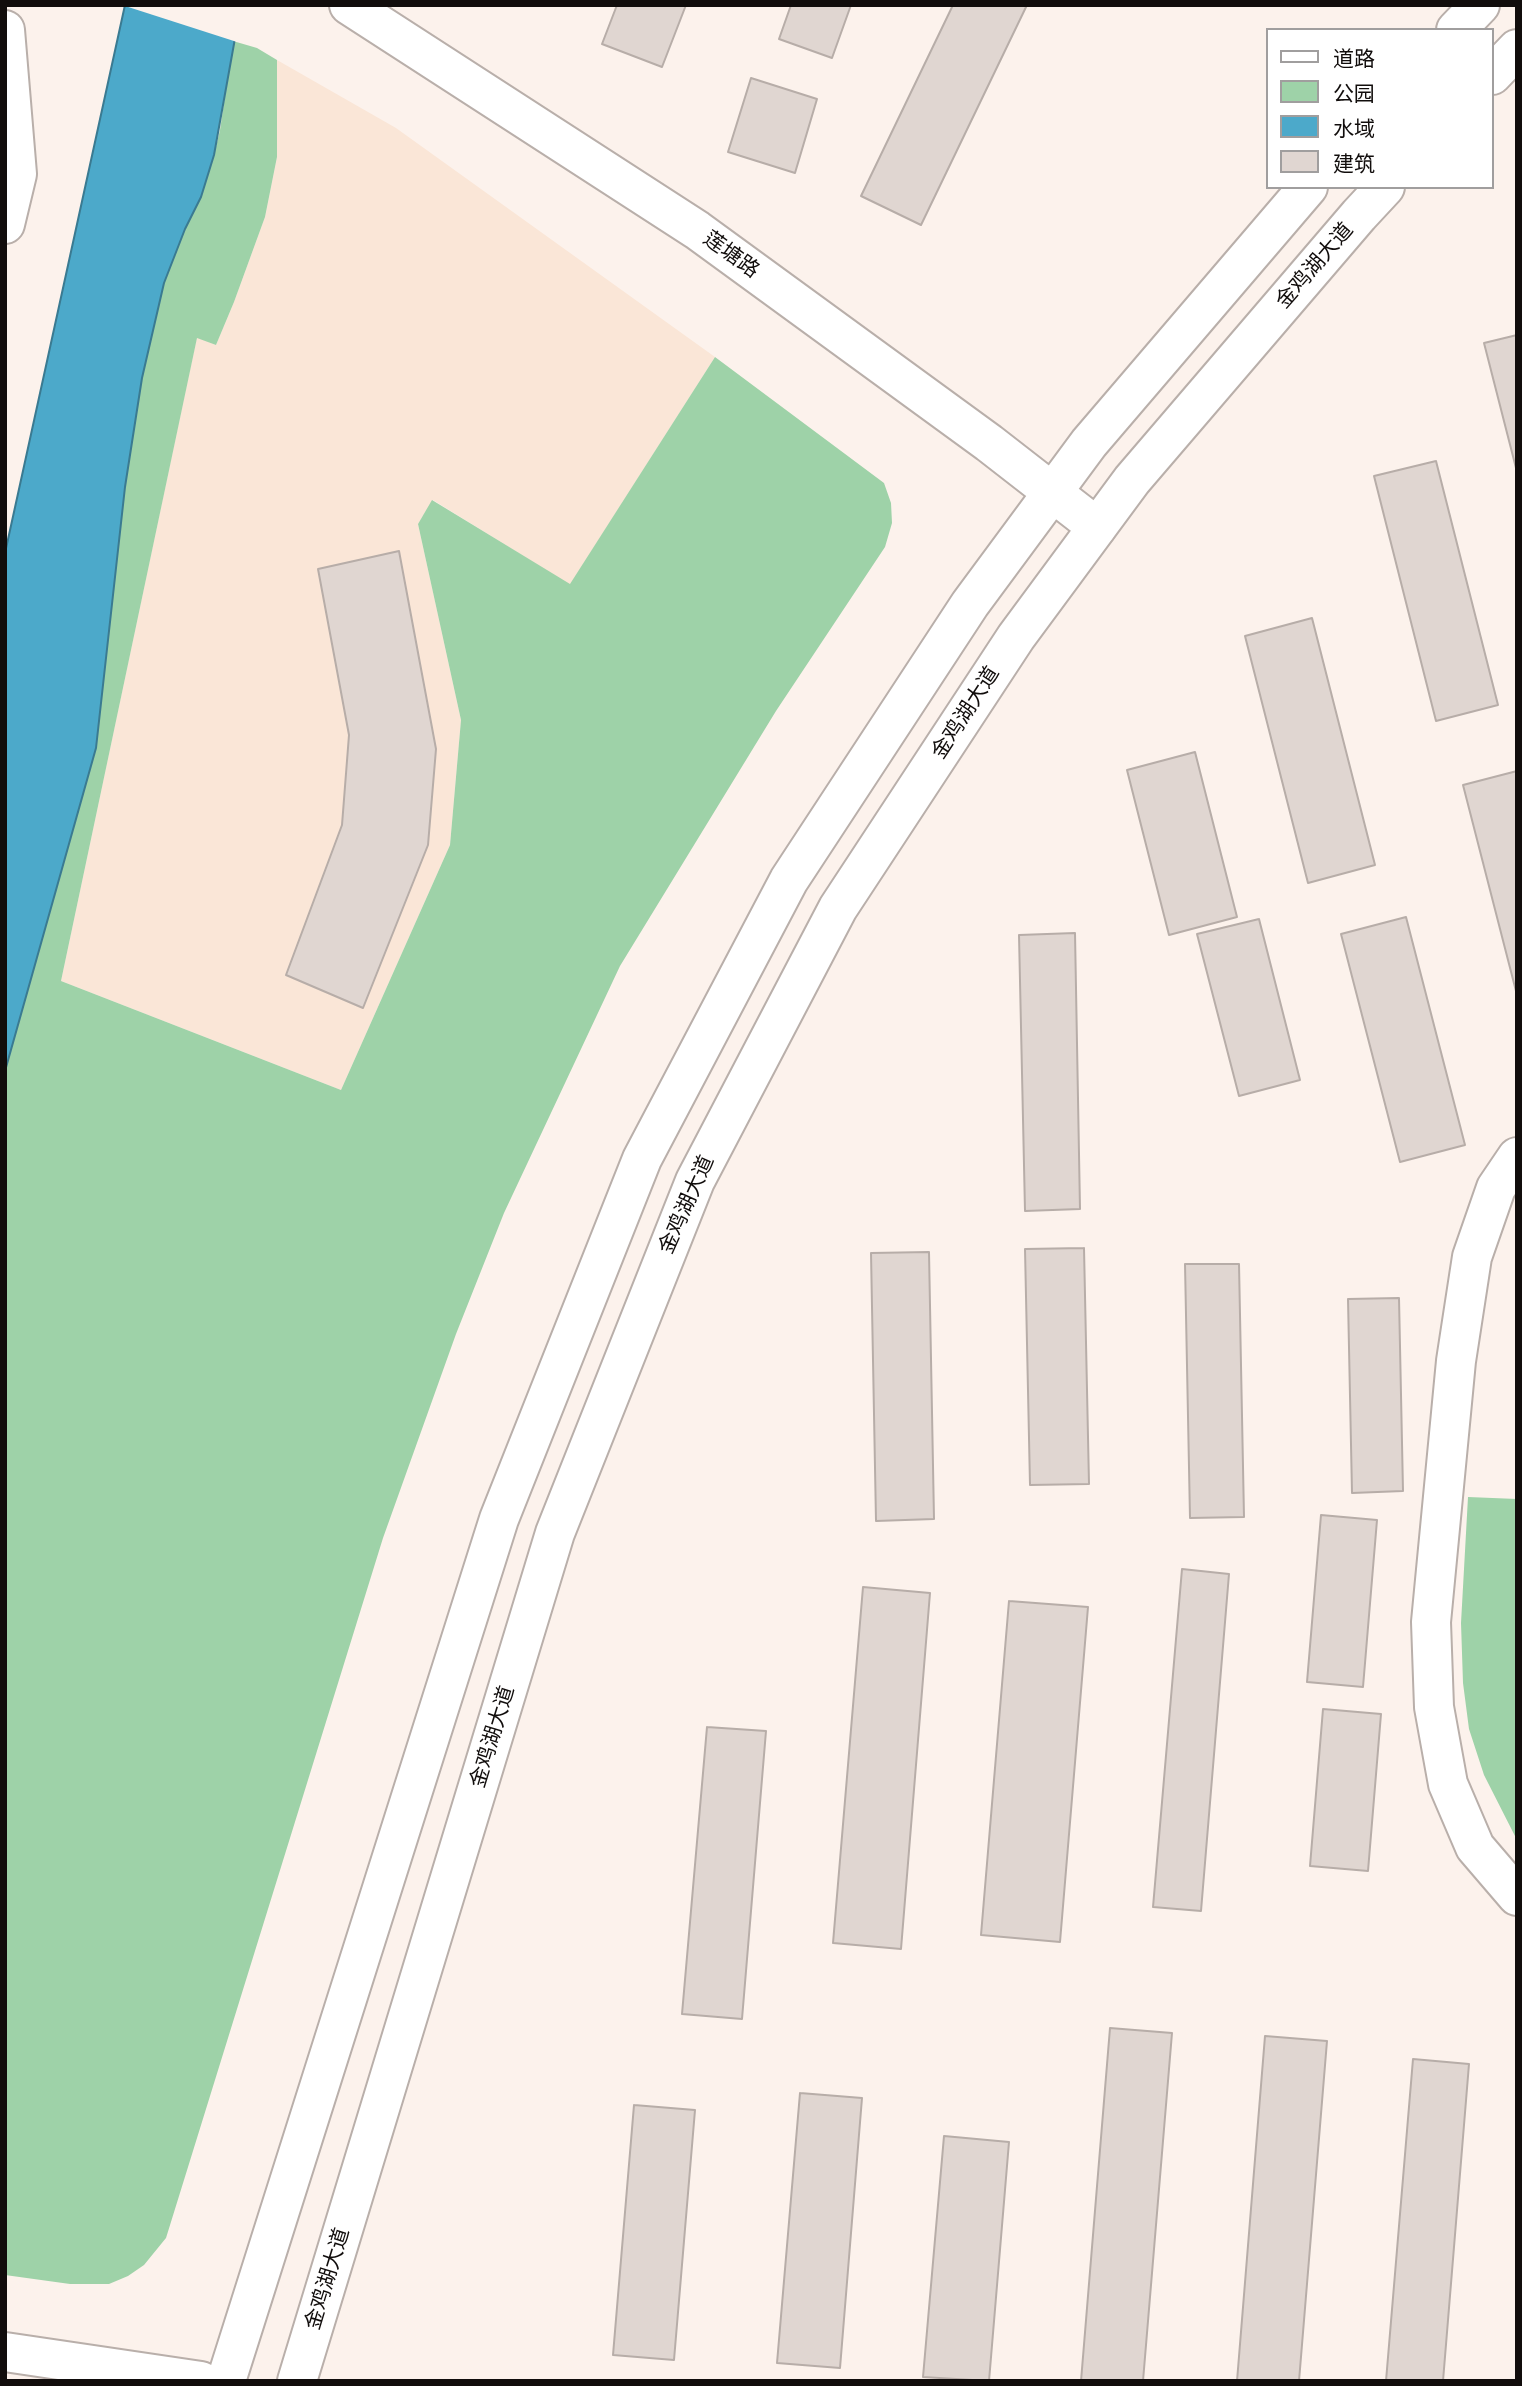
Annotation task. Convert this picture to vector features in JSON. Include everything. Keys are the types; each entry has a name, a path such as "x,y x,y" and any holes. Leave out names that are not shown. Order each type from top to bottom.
{"main road":[{"name":"莲塘路","path":"349,5 697,230 989,443 1097,527"},
{"path":"1459,28 1480,5"},
{"path":"5,30 17,174 5,225"},
{"path":"1494,73 1517,49"},
{"path":"226,2381 499,1519 642,1159 789,880 970,604 1089,443 1306,189"},
{"name":"金鸡湖大道","path":"297,2381 555,1533 695,1181 838,908 1016,637 1150,459 1383,189"},
{"path":"1517,1157 1496,1188 1472,1257 1456,1361 1432,1622 1434,1707 1448,1784 1475,1847 1517,1896"},
{"path":"5,2352 201,2381"}],"shaded area":[{"path":"277,60 396,128 715,357 570,585 433,500 418,524 461,720 450,845 341,1090 61,981 197,337 216,345 265,217 277,157"}],"green space":[{"path":"233,41 257,48 277,60 277,157 265,217 216,345 197,338 61,981 341,1090 450,845 461,720 418,524 432,500 570,584 715,357 884,483 891,503 892,523 885,547 776,711 620,966 504,1213 456,1334 383,1538 166,2238 144,2265 128,2276 109,2284 70,2284 5,2275 5,1071 96,748 125,487 142,378 164,283 201,197 214,155"},
{"path":"1468,1497 1517,1499 1517,1840 1484,1775 1469,1729 1463,1683 1461,1623"}],"water":[{"path":"125,5 241,5 214,155 201,197 164,283 142,378 125,487 96,748 5,1071 5,553"}],"pier":[{"path":"122,5 245,5 237,42"}],"building":[{"path":"617,5 686,5 662,67 602,44"},
{"path":"791,5 851,5 832,58 779,39"},
{"path":"953,5 1027,5 921,225 861,196"},
{"path":"751,78 817,99 795,173 728,152"},
{"path":"1517,335 1517,472 1484,343"},
{"path":"1436,461 1498,705 1436,721 1374,476"},
{"path":"399,551 436,749 428,845 363,1008 286,975 342,825 349,735 318,569"},
{"path":"1312,618 1375,865 1308,883 1245,636"},
{"path":"1195,752 1237,917 1169,935 1127,770"},
{"path":"1517,771 1517,995 1463,785"},
{"path":"1406,917 1465,1145 1400,1162 1341,934"},
{"path":"1259,919 1300,1080 1239,1096 1197,934"},
{"path":"1075,933 1080,1209 1025,1211 1019,935"},
{"path":"1084,1248 1089,1484 1030,1485 1025,1249"},
{"path":"929,1252 934,1519 876,1521 871,1253"},
{"path":"1185,1264 1239,1264 1244,1517 1190,1518"},
{"path":"1399,1298 1403,1491 1352,1493 1348,1299"},
{"path":"1321,1515 1377,1520 1363,1687 1307,1682"},
{"path":"1182,1569 1229,1574 1201,1911 1153,1907"},
{"path":"863,1587 930,1593 901,1949 833,1943"},
{"path":"1009,1601 1088,1607 1060,1942 981,1935"},
{"path":"1323,1709 1381,1714 1368,1871 1310,1866"},
{"path":"707,1727 766,1731 742,2019 682,2014"},
{"path":"1110,2028 1172,2033 1143,2381 1081,2381"},
{"path":"1265,2036 1327,2041 1299,2381 1237,2381"},
{"path":"1413,2059 1469,2064 1443,2381 1386,2381"},
{"path":"800,2093 862,2098 840,2368 777,2363"},
{"path":"634,2105 695,2110 674,2360 613,2355"},
{"path":"944,2136 1009,2142 989,2381 923,2377"}]}
